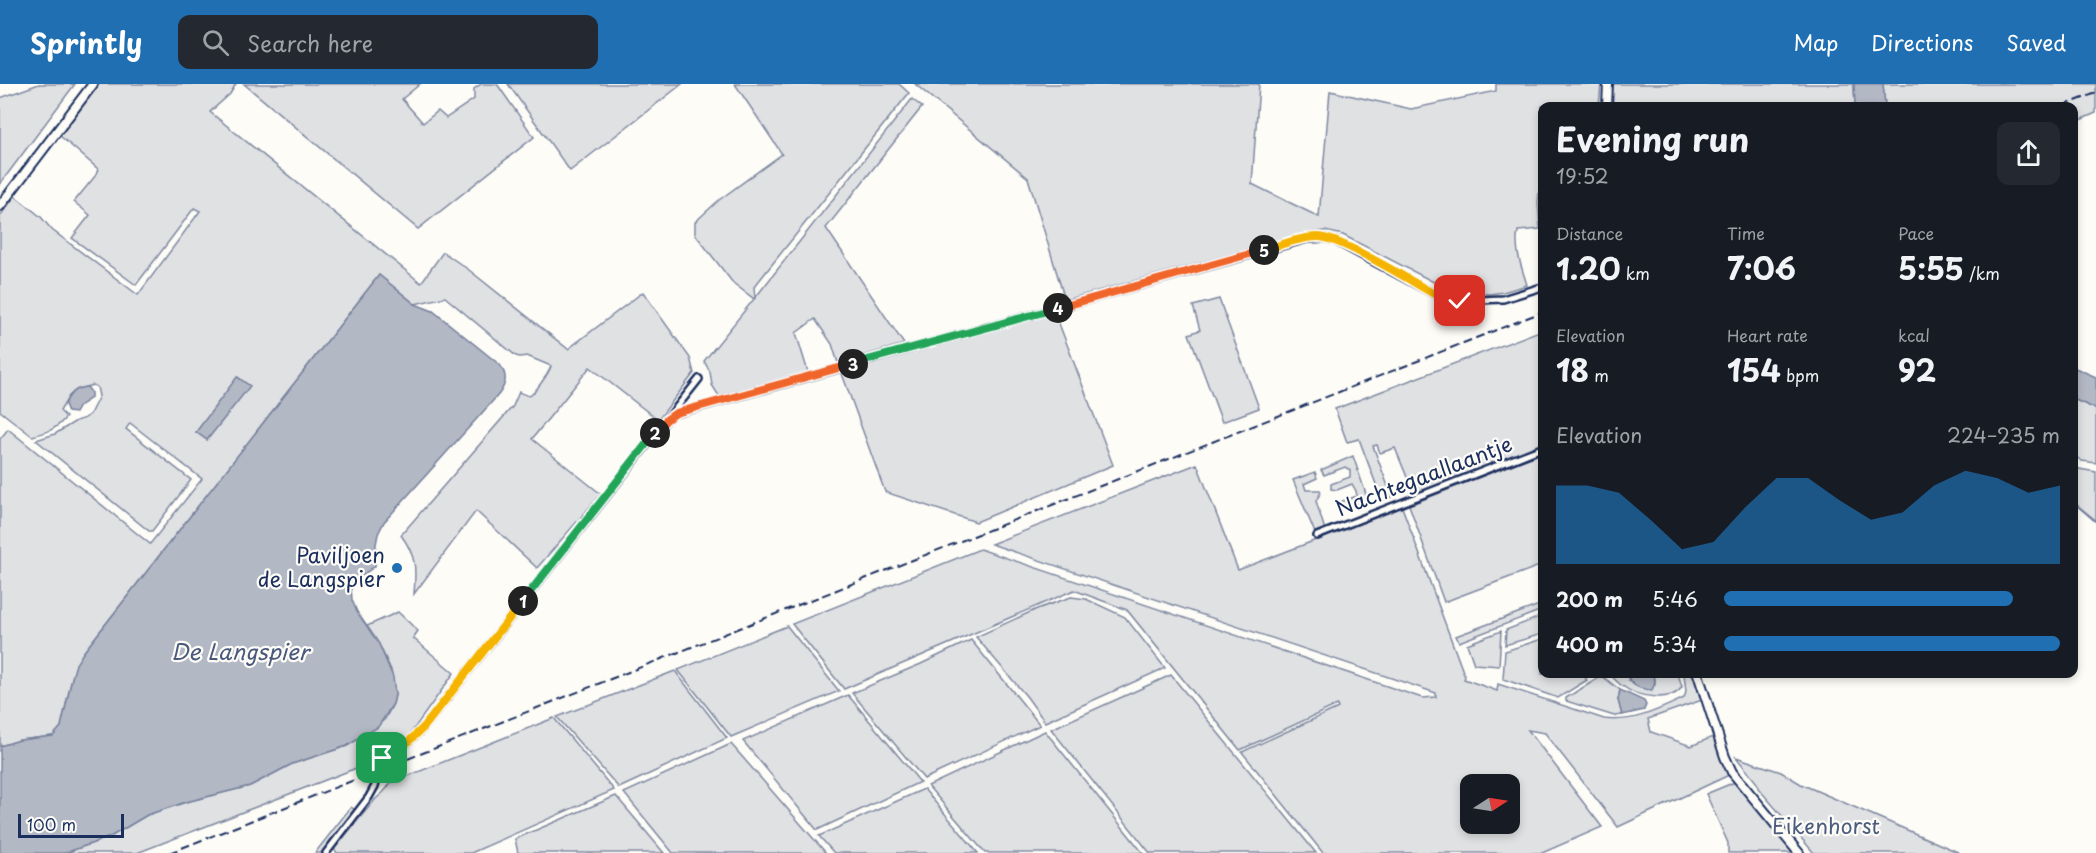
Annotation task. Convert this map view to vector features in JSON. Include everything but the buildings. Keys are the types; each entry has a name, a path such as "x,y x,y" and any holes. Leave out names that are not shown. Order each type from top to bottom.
{"street":[{"path":"0,206 93,84"},
{"path":"1607,102 1608,84"},
{"path":"671,415 1306,238 1325,238 1335,241 1434,294 1454,300 1503,299 1538,288"},
{"path":"326,853 375,786 382,758 390,751 407,743 424,727 699,379"},
{"name":"Nachtegaallaantje","path":"1317,536 1538,450"},
{"path":"1699,678 1725,757 1736,776 1799,853"}],"green space":[{"path":"39,84 75,84 0,184 0,98"},
{"path":"99,84 236,84 230,94 210,112 421,283 443,252 568,349 643,292 690,358 694,373 658,420 590,367 532,439 601,494 537,568 476,511 414,594 413,557 401,535 513,406 519,392 531,395 551,366 527,356 516,356 445,297 415,304 379,275 83,653 72,678 61,727 53,736 20,740 0,746 0,439 8,429 150,544 202,479 130,423 126,429 191,480 152,531 149,531 36,440 55,434 90,414 99,396 97,387 93,385 82,388 69,396 60,411 66,417 63,421 47,432 37,435 32,436 0,411 0,216 15,196 41,217 52,230 138,295 200,211 194,208 136,285 72,238 90,215 74,202 96,175 98,169 60,136","holes":["238,377 249,386 207,440 196,432"]},
{"path":"244,84 420,84 402,99 423,123 438,111 446,118 474,99 474,89 481,84 497,84 534,137 418,229"},
{"path":"508,84 682,84 570,171"},
{"path":"735,84 899,84 909,93 754,287 755,298 912,99 922,107 826,228 904,344 838,363 832,344 815,319 796,333 808,372 719,396 712,385 710,372 704,361 754,299 733,283 695,234 695,222 719,200 782,154"},
{"path":"915,84 1259,84 1252,184 1319,217 1330,91 1411,109 1496,91 1496,84 1601,84 1599,102 1538,102 1538,229 1518,231 1519,258 1527,285 1503,292 1489,294 1451,291 1343,235 1325,231 1308,233 1065,300 1028,178"},
{"path":"1612,84 1854,84 1855,102 1611,102"},
{"path":"1883,84 2096,84 2096,113 2078,121 2078,102 1885,102"},
{"path":"1219,299 1259,408 1222,422 1189,334 1200,330 1193,306"},
{"path":"1055,313 1113,465 976,522 885,492 841,371"},
{"path":"1538,332 1538,447 1414,494 1395,448 1380,453 1377,445 1373,446 1392,497 1382,500 1359,439 1347,442 1335,409"},
{"path":"2078,401 2096,409 2096,463 2078,458"},
{"path":"1538,455 1538,567 1444,602 1409,505"},
{"path":"1353,456 1368,500 1338,509 1337,503 1357,496 1352,484 1337,490 1331,489 1331,484 1350,477 1350,470 1345,467 1324,475 1321,470"},
{"path":"1197,464 1238,570 1402,507 1464,679 1497,691 1498,684 1604,719 1615,720 1645,714 1684,698 1686,692 1684,678 1695,678 1702,700 1648,719 1651,732 1691,746 1715,736 1729,775 1618,827 1545,733 1528,730 1602,827 1542,853 1323,853 1242,752 1338,708 1337,705 1240,750 1127,610 1074,590 844,689 792,624 980,549 1422,698 1436,697 1436,693 991,544"},
{"path":"2078,468 2096,472 2096,522 2078,506"},
{"path":"1315,472 1317,478 1304,484 1306,490 1320,490 1321,492 1316,501 1325,530 1315,533 1293,480"},
{"path":"1071,597 1086,599 1125,617 1165,668 1045,722 976,637 1037,609"},
{"path":"1538,605 1538,612 1459,642 1456,636"},
{"path":"398,612 418,631 413,638 454,673 408,737 392,746 377,760 137,853 65,853 110,837 147,815 186,802 250,786 292,764 347,746 374,729 385,719 395,695 391,670 379,644 367,626"},
{"path":"1538,618 1538,635 1505,645 1506,630"},
{"path":"787,626 839,691 731,737 678,670"},
{"path":"1501,631 1499,666 1474,664 1467,644"},
{"path":"971,640 1040,725 924,779 852,693"},
{"path":"1538,640 1538,678 1585,678 1587,680 1558,698 1503,679 1505,651"},
{"path":"675,671 727,738 619,788 557,717"},
{"path":"1171,675 1316,853 1150,853 1051,729"},
{"path":"1599,678 1605,678 1620,690 1618,700 1622,715 1614,716 1566,701 1566,698"},
{"path":"1613,678 1628,678 1629,681 1655,685 1655,678 1679,678 1682,687 1671,695 1654,697 1630,691"},
{"path":"848,695 920,782 817,830 743,741"},
{"path":"554,718 614,790 471,853 337,853 334,849 390,783"},
{"path":"1045,731 1143,853 985,853 928,786"},
{"path":"731,744 826,853 673,853 624,793"},
{"name":"Eikenhorst","path":"1736,757 1781,772 1801,784 1960,853 1814,853 1758,788 1757,783"},
{"path":"1735,782 1793,853 1728,853 1728,843 1706,794"},
{"path":"924,789 978,853 834,853 819,836"},
{"path":"616,796 664,853 518,853 515,839"},
{"path":"351,807 355,810 321,853 315,853"}],"water":[{"path":"1854,84 1883,84 1885,102 1855,102"},
{"name":"De Langspier","path":"379,275 415,304 433,311 500,365 505,380 499,394 384,522 378,534 375,566 351,587 352,600 357,612 379,644 393,677 395,695 393,704 378,727 347,746 292,764 250,786 186,802 147,815 110,837 65,853 0,853 0,746 20,740 53,736 61,727 76,664 83,653"},
{"path":"2078,369 2096,377 2096,409 2078,401"},
{"path":"237,377 250,386 207,440 196,432"},
{"path":"87,387 91,392 91,398 79,406 75,413 68,412 65,404 69,397 76,390"},
{"path":"1629,678 1655,678 1652,690 1643,689"},
{"path":"1620,690 1644,701 1646,705 1644,710 1622,715 1618,700"}],"waterway":[{"path":"2078,506 2096,521"}],"railway":[{"path":"2073,102 2096,93"},
{"path":"169,853 1538,314"}],"place":[{"name":"Paviljoen de Langspier","path":"397,568"}],"route":[{"path":"382,758 414,738 424,727 671,415 1306,238 1316,237 1335,241 1434,294 1460,301"}]}
